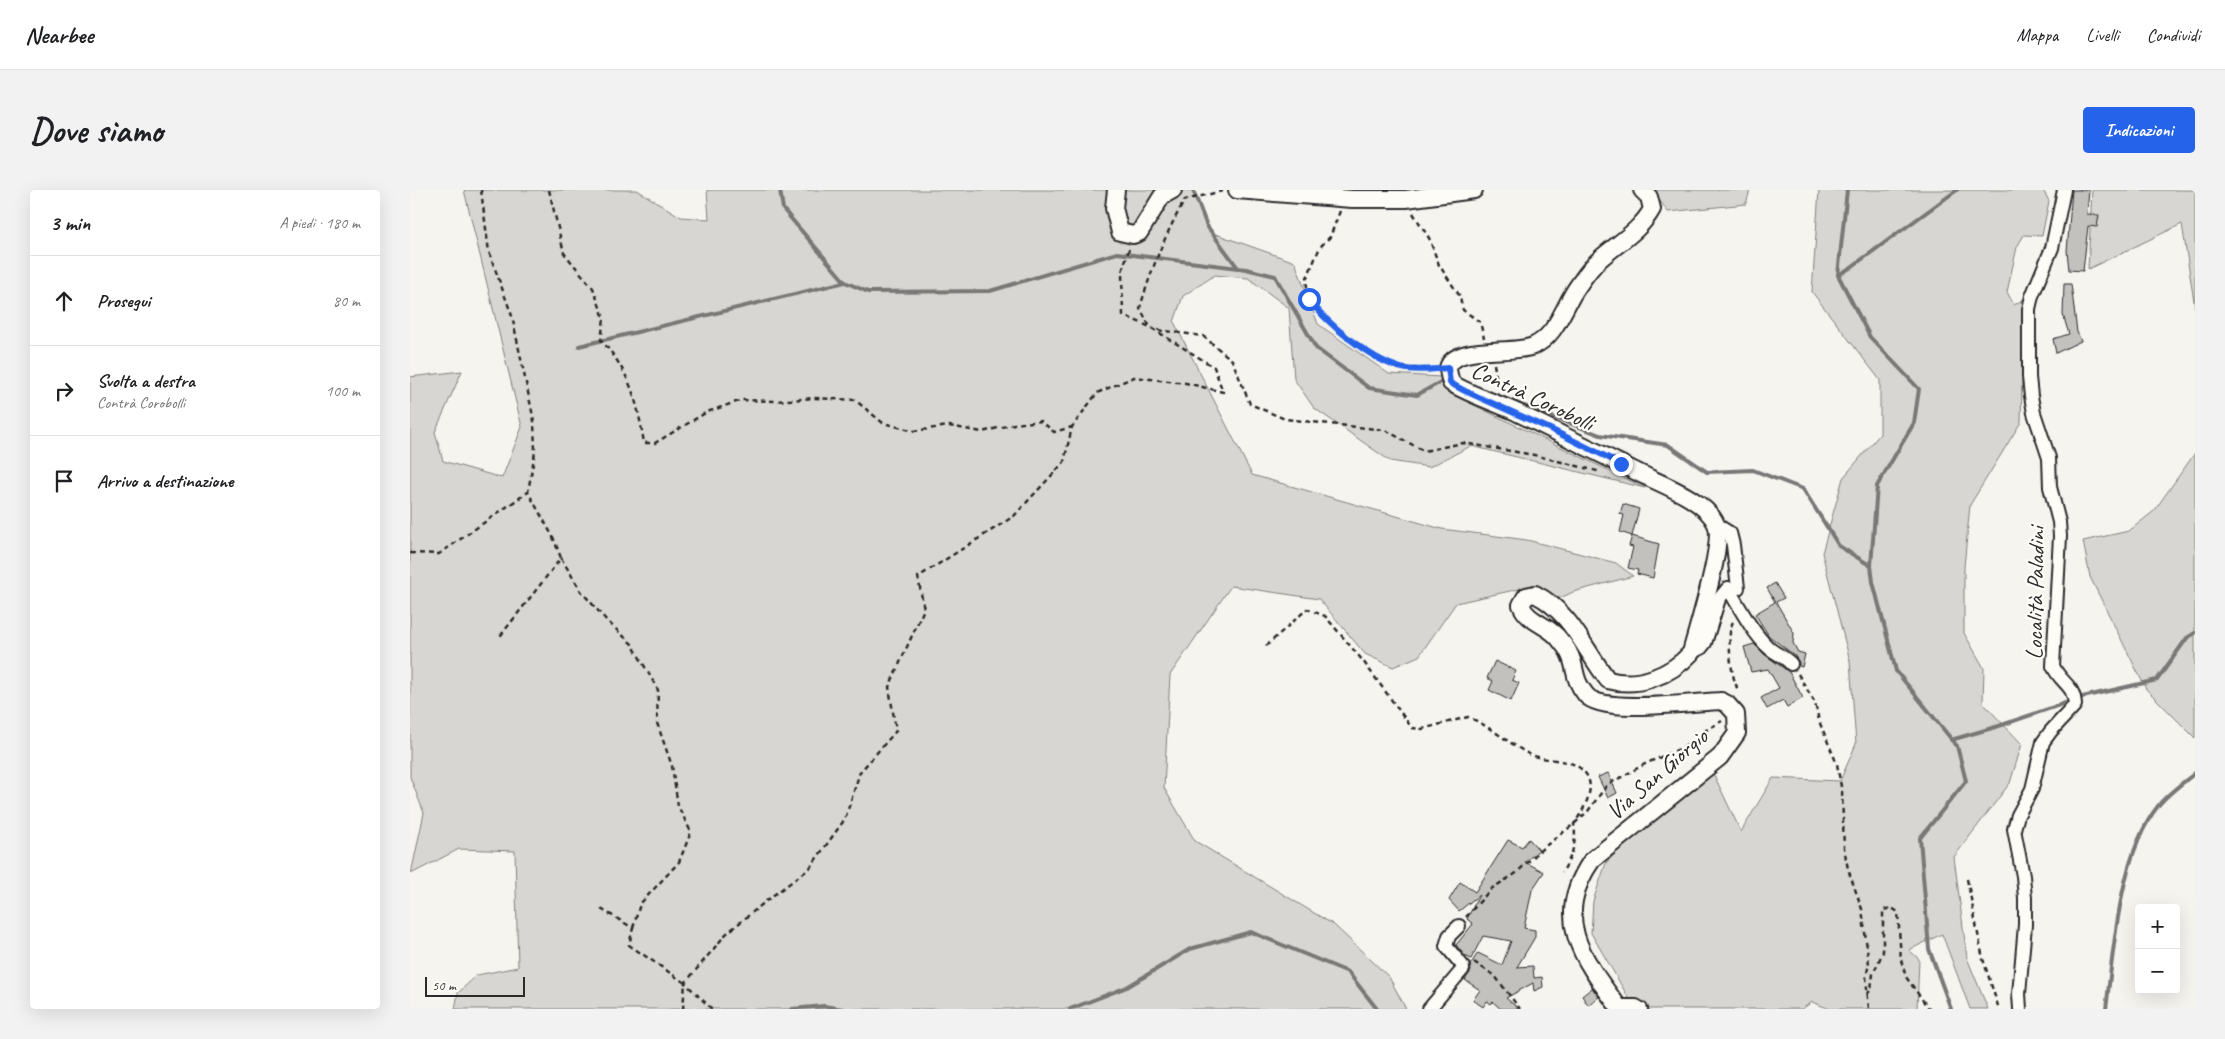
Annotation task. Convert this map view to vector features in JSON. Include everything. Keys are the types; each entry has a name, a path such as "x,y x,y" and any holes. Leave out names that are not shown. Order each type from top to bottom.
{"street":[{"path":"1116,190 1114,208 1120,232 1133,235 1139,233 1162,196 1173,190"},
{"path":"1237,190 1341,199 1406,199 1474,190"},
{"name":"Contrà Corobolli","path":"1642,190 1649,197 1652,210 1645,222 1598,260 1578,286 1550,334 1534,346 1509,352 1469,352 1454,358 1449,373 1465,391 1499,405 1679,492 1708,512 1717,525"},
{"name":"Località Paladini","path":"2020,1009 2019,994 2025,925 2025,898 2014,829 2018,815 2032,789 2043,742 2075,700 2054,666 2059,522 2050,487 2050,458 2034,413 2029,377 2029,309 2032,296 2052,248 2064,190"},
{"path":"1691,653 1718,545 1717,525"},
{"path":"1717,525 1730,533 1738,588"},
{"path":"1691,653 1701,648 1705,643 1718,599 1728,588 1741,611 1770,648 1784,656 1791,664"},
{"name":"Via San Giorgio","path":"1641,1009 1636,1006 1618,1008 1578,946 1571,916 1578,885 1581,876 1592,860 1720,757 1736,733 1736,714 1727,704 1721,701 1630,707 1600,704 1587,697 1576,679 1569,653 1557,635 1525,614 1521,605 1526,596 1535,594 1548,600 1573,626 1608,680 1622,684 1662,676 1682,663 1691,653"},
{"path":"1429,1009 1463,969 1462,965 1446,946 1449,936 1458,926"}],"path":[{"path":"481,190 489,252 512,316 534,421 535,452 528,492 553,537 561,558 581,591 606,620 632,644 658,690 657,723 672,766 678,806 691,832 679,862 640,904 629,945 685,983 712,1009"},
{"path":"549,190 564,253 593,288 604,318 601,340 618,359 633,389 644,443 655,443 707,412 742,400 776,401 814,398 855,400 883,423 914,431 949,426 982,432 1014,424 1041,421 1054,432 1072,427"},
{"path":"683,1009 685,983 726,934 771,897 809,870 845,819 860,772 896,731 889,687 924,609 918,577 1014,516 1064,462 1072,427 1097,393 1134,377 1186,383 1222,392 1214,367 1150,327 1140,308 1151,271 1171,224 1185,200 1228,190"},
{"path":"1341,199 1341,209 1337,222 1330,237 1320,248 1306,280 1309,299 1319,313 1337,329 1373,355 1398,368 1449,373"},
{"path":"1406,199 1429,238 1439,265 1459,295 1463,310 1480,322 1488,352 1496,370 1499,405"},
{"path":"1133,235 1122,272 1124,315 1160,331 1202,336 1232,360 1250,404 1284,419 1385,430 1424,451 1463,443 1534,455 1620,476 1621,464"},
{"path":"410,553 439,554 528,492"},
{"path":"498,639 561,558"},
{"path":"1266,646 1307,610 1325,616 1363,661 1412,728 1422,730 1468,717 1529,754 1549,761 1575,764 1585,774 1591,786 1588,803 1574,824 1576,838 1574,852 1562,873"},
{"path":"1458,926 1492,889 1515,874 1588,811 1607,785 1645,764 1694,742 1703,732 1724,720 1727,704 1737,687 1733,681 1729,648 1730,627 1741,611"},
{"path":"1791,664 1805,683 1815,703 1819,721 1837,764 1842,792 1845,855 1862,909 1869,964 1866,977 1869,1009"},
{"path":"1967,879 1983,959 1999,1009"},
{"path":"1867,996 1871,989 1873,974 1883,952 1883,910 1892,908 1898,912 1901,960 1906,977 1929,1009"},
{"path":"601,909 633,928"},
{"path":"1458,960 1467,957 1496,976 1520,1009"}],"shaded area":[{"path":"464,190 637,190 681,217 709,219 707,190 1192,190 1210,232 1295,262 1318,324 1389,374 1441,377 1447,392 1645,488 1471,446 1429,467 1390,461 1314,408 1294,379 1289,308 1248,278 1215,275 1183,296 1174,322 1252,475 1442,529 1527,540 1616,563 1633,576 1573,592 1556,600 1519,589 1456,603 1419,656 1393,667 1365,654 1319,599 1231,586 1170,675 1164,788 1195,841 1334,925 1389,977 1406,1009 455,1009 458,993 477,975 518,967 515,851 459,849 411,874 424,813 410,777 410,377 462,371 435,432 443,461 502,478 522,427"},
{"path":"1652,190 1750,190 1746,204 1668,212"},
{"path":"1819,190 2043,190 2049,201 2042,236 2024,235 2017,247 2007,292 2014,305 2024,299 2021,422 1970,505 1964,567 1964,633 1984,668 1983,703 2022,744 2010,783 1954,857 1967,958 1988,1009 1970,1009 1942,934 1909,950 1919,959 1917,1009 1830,1009 1812,1002 1802,1009 1635,1009 1591,933 1593,901 1606,863 1637,831 1713,773 1741,832 1773,778 1840,781 1856,744 1850,661 1822,553 1843,478 1880,434 1880,380 1812,292"},
{"path":"2092,190 2195,190 2195,308 2182,224 2088,269"},
{"path":"2195,453 2195,738 2146,689 2090,577 2083,541 2129,531 2154,511"}],"building":[{"path":"2072,190 2089,190 2087,214 2099,215 2097,227 2088,226 2083,271 2069,270 2067,251"},
{"path":"2064,284 2071,284 2077,332 2081,341 2056,353 2053,339 2069,334 2063,315"},
{"path":"1623,504 1639,509 1632,536 1620,532 1624,515 1620,514"},
{"path":"1632,536 1659,544 1653,578 1637,574 1638,570 1628,568 1633,547 1629,546"},
{"path":"1775,583 1784,598 1776,602 1794,633 1793,643 1798,652 1805,654 1802,667 1799,666 1799,662 1794,655 1769,636 1755,614 1775,602 1767,588"},
{"path":"1754,644 1764,654 1789,672 1803,698 1787,707 1783,700 1767,709 1761,698 1779,688 1768,669 1751,672 1744,647"},
{"path":"1495,661 1516,671 1512,680 1519,683 1511,701 1489,690 1493,681 1487,678"},
{"path":"1608,773 1617,793 1608,798 1598,777"},
{"path":"1529,839 1539,850 1525,862 1544,872 1532,890 1524,928 1535,930 1535,937 1517,967 1533,966 1534,978 1542,977 1543,987 1534,991 1533,983 1506,998 1519,1009 1501,1009 1493,1002 1491,1004 1487,1001 1483,1007 1473,1000 1480,990 1465,980 1471,971 1470,965 1478,953 1502,965 1511,941 1483,936 1471,959 1465,956 1456,945 1473,924 1467,919 1479,895 1459,911 1449,900 1460,882 1475,892 1508,840 1522,847"},
{"path":"1592,988 1599,997 1588,1005 1582,996"}],"waterway":[{"path":"780,190 783,209 845,282 868,292 990,291 1117,253 1246,269 1275,276 1316,348 1369,388 1417,395 1446,379"},
{"path":"1193,190 1207,226 1238,268"},
{"path":"1847,190 1838,275 1870,337 1919,389 1914,423 1877,486 1871,566 1873,582 1896,671 1957,746 1966,781 1920,838 1929,949 1951,1009"},
{"path":"1838,275 1957,190"},
{"path":"579,346 845,282"},
{"path":"1480,389 1600,435 1668,445 1707,472 1753,470 1803,489 1839,546 1871,566"},
{"path":"2078,698 2157,680 2187,638 2195,633"},
{"path":"1951,740 1999,726 2071,701"},
{"path":"2106,1009 2120,903 2135,850 2145,826 2158,806 2170,793 2195,773"},
{"path":"1070,1009 1127,987 1190,949 1251,932 1348,972 1377,1009"},
{"path":"792,1009 824,1006 843,1009"}],"route":[{"path":"1309,299 1319,313 1337,329 1373,355 1398,368 1448,368 1450,383 1516,412 1621,464"}]}
